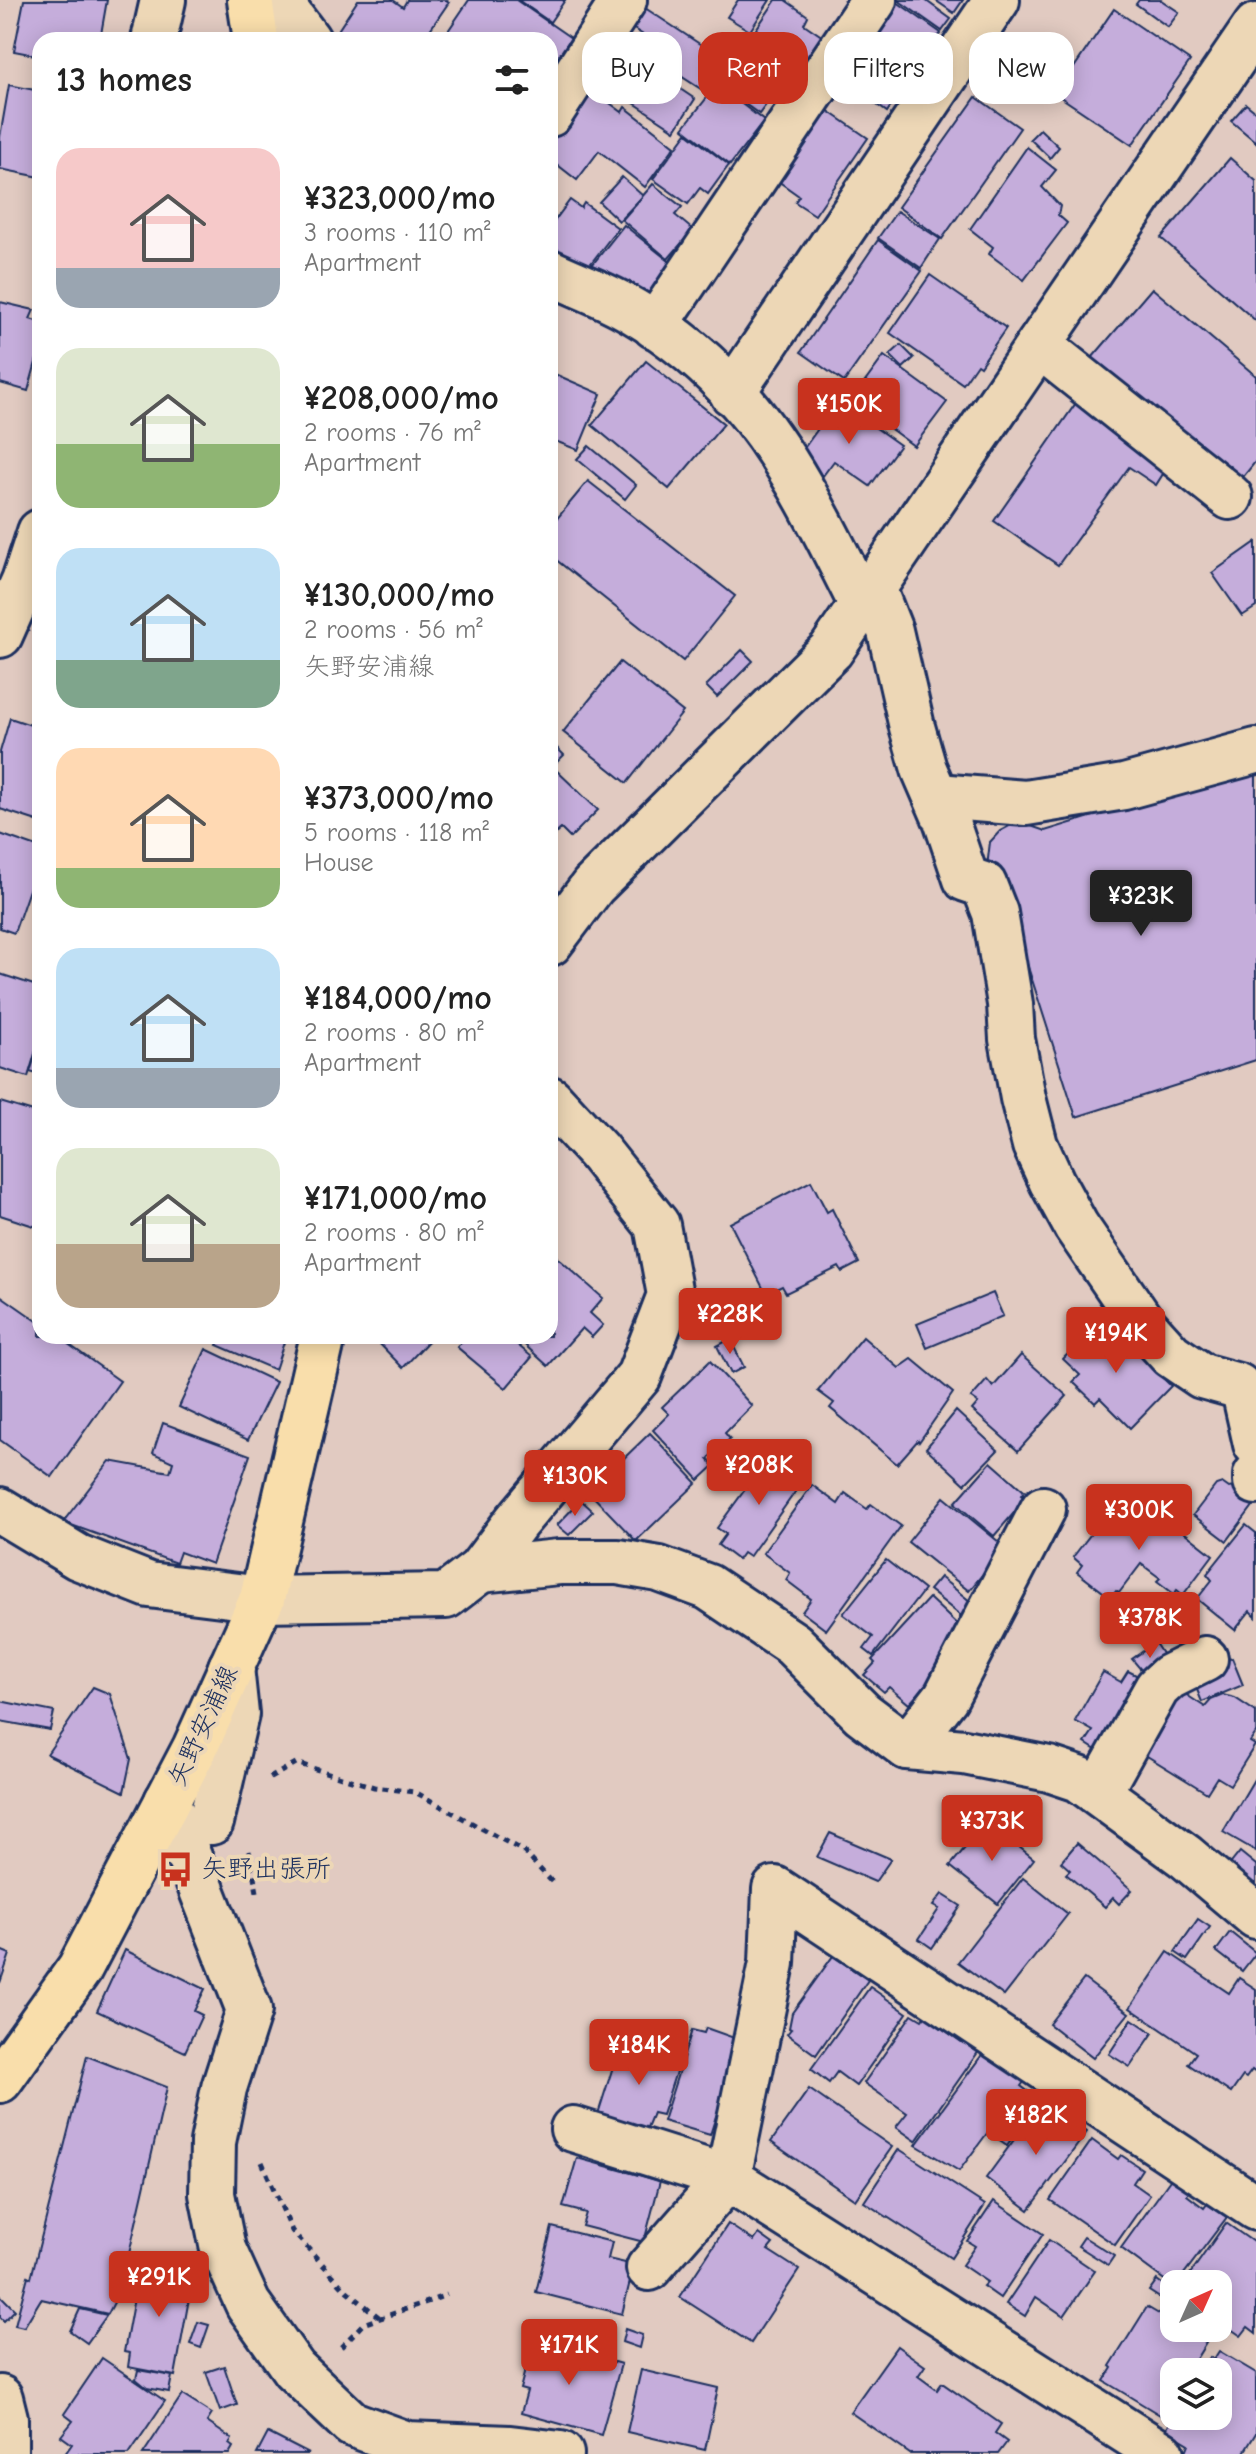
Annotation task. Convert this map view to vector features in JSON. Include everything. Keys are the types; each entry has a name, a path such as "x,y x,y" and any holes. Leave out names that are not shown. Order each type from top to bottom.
{"main road":[{"path":"250,0 255,32"},
{"name":"矢野安浦線","path":"0,2080 80,1968 195,1748 262,1599 321,1344"}],"street":[{"path":"156,32 163,0"},
{"path":"278,0 304,32"},
{"path":"558,102 624,0"},
{"path":"655,326 874,0"},
{"path":"732,393 997,0"},
{"path":"558,932 593,886 831,650 1256,26"},
{"path":"558,276 632,310 686,348 740,399 780,456 828,539 890,631 924,769 937,796 966,879 984,885 995,913 1010,1004 1012,1039 1035,1145 1076,1226 1143,1324 1171,1355 1202,1376 1247,1381 1245,1395 1256,1444"},
{"path":"1039,345 1230,497"},
{"path":"0,635 32,556"},
{"path":"937,796 1026,803 1124,787 1256,751"},
{"path":"0,1510 78,1557 149,1585 262,1599 446,1596 480,1570 516,1522 639,1376 670,1295 657,1225 598,1151 558,1108"},
{"path":"1256,1475 1256,1482"},
{"path":"907,1747 946,1697 1043,1509"},
{"path":"480,1570 559,1562 618,1562 659,1569 708,1587 793,1644 862,1713 907,1747 964,1752 1049,1769 1079,1779 1186,1857 1256,1916"},
{"path":"1099,1792 1157,1688 1169,1677 1205,1659"},
{"path":"230,1830 236,1714 231,1667"},
{"path":"167,1801 249,2010 224,2088 213,2142 212,2194 223,2249 248,2304 291,2365 352,2424 407,2444 510,2448 561,2454"},
{"path":"649,2268 728,2178 772,1963 775,1889 1256,2208"},
{"path":"573,2129 728,2178 1162,2454"},
{"path":"0,2398 5,2418 5,2454"}],"path":[{"path":"263,1782 296,1763 374,1787 415,1792 523,1851 555,1885"},
{"path":"230,1830 257,1897 249,1885"},
{"path":"258,2148 292,2231 347,2291 380,2318"},
{"path":"291,2365 333,2353 363,2324 447,2295"}],"building":[{"path":"24,0 107,0 101,32 32,32 32,54 14,51"},
{"path":"358,0 393,0 403,7 407,0 449,2 428,32 337,32"},
{"path":"469,0 516,0 571,38 558,57 558,32 448,31"},
{"path":"518,0 565,0 550,22"},
{"path":"738,0 770,0 750,31 727,17"},
{"path":"776,0 785,0 808,16 804,24 823,37 813,50 818,53 808,67 808,32 754,32"},
{"path":"898,0 925,0 951,19 942,31"},
{"path":"935,0 963,0 954,13"},
{"path":"1139,0 1161,0 1179,12 1168,27 1136,4"},
{"path":"897,2 940,32 876,32"},
{"path":"642,6 682,32 639,32 629,26"},
{"path":"1114,9 1190,61 1132,145 1071,104 1074,104 1074,68"},
{"path":"682,32 698,43 698,87 682,77"},
{"path":"9,85 32,89 32,175 0,169 0,137"},
{"path":"682,90 695,99 675,130 636,104 682,104"},
{"path":"582,91 582,104 611,104 622,112 625,107 675,146 645,187 599,151 577,180 558,165 558,117"},
{"path":"702,104 742,104 764,121 730,165 683,128"},
{"path":"745,104 766,104 759,114"},
{"path":"876,104 892,104 887,112"},
{"path":"971,104 986,104 1020,128 942,239 898,207"},
{"path":"1246,104 1256,112 1256,142 1231,121"},
{"path":"827,110 868,138 815,215 795,202 799,196 778,181"},
{"path":"1040,129 1059,147 1050,158 1030,139"},
{"path":"687,133 729,165 708,194 700,188 688,204 653,179"},
{"path":"1027,147 1056,170 1042,187 1060,206 1058,215 1067,223 1024,280 989,254 993,247 970,229"},
{"path":"1230,158 1256,181 1256,321 1161,238"},
{"path":"622,177 643,196 619,221 599,202"},
{"path":"653,184 682,207 675,215 693,230 668,259 622,220"},
{"path":"570,200 581,208 584,203 618,228 585,271 558,251 558,216"},
{"path":"897,211 940,239 921,268 878,238"},
{"path":"624,225 674,265 648,298 589,269"},
{"path":"878,240 922,271 844,382 801,352"},
{"path":"930,275 1006,328 980,366 977,364 963,384 890,333"},
{"path":"1152,288 1256,376 1256,461 1239,482 1092,358"},
{"path":"0,302 32,310 32,377 28,391 0,383"},
{"path":"901,345 914,358 903,368 890,355"},
{"path":"884,356 947,402 914,446 877,419 873,424 848,405"},
{"path":"646,361 724,424 669,489 592,425"},
{"path":"558,375 601,394 578,450 558,442"},
{"path":"838,401 900,445 870,486 834,461 822,477 797,458"},
{"path":"1076,403 1168,466 1156,485 1129,467 1058,565 994,521"},
{"path":"589,446 636,485 625,499 577,459"},
{"path":"588,481 735,596 683,661 558,561 558,517"},
{"path":"1256,542 1256,607 1242,616 1212,573"},
{"path":"742,650 753,661 717,697 706,686"},
{"path":"620,662 683,712 627,783 563,732"},
{"path":"10,718 32,725 32,819 0,809 0,752"},
{"path":"1256,766 1256,1060 1076,1117 1003,889 987,867 990,842 1000,831 1013,824 1025,824 1045,831"},
{"path":"558,772 598,810 570,838 561,829 558,832"},
{"path":"0,834 32,845 32,881 14,933 0,928"},
{"path":"0,974 32,984 32,1064 28,1077 0,1068"},
{"path":"0,1102 32,1112 32,1225 0,1215"},
{"path":"811,1181 827,1212 832,1209 859,1263 842,1272 839,1267 786,1293 782,1286 766,1294 730,1223"},
{"path":"558,1258 603,1298 590,1313 603,1325 592,1337 582,1328 548,1366 524,1344 558,1344"},
{"path":"993,1293 1003,1316 927,1348 917,1324"},
{"path":"0,1295 32,1317 32,1344 68,1344 120,1381 52,1477 0,1440"},
{"path":"1108,1324 1171,1386 1130,1428 1100,1398 1095,1403 1073,1382 1080,1375 1063,1359 1084,1337 1089,1342"},
{"path":"863,1337 899,1368 912,1359 953,1393 919,1442 897,1464 830,1408 834,1403 818,1391"},
{"path":"730,1339 744,1367 731,1374 717,1346"},
{"path":"217,1344 283,1344 275,1370"},
{"path":"380,1344 426,1344 403,1368"},
{"path":"459,1344 517,1344 532,1357 506,1388 457,1347"},
{"path":"206,1349 276,1382 248,1440 179,1407"},
{"path":"1021,1355 1067,1396 1018,1451 972,1410 978,1403 971,1398 987,1380 993,1387"},
{"path":"710,1361 752,1406 725,1433 730,1439 708,1459 714,1466 699,1480 653,1430 669,1414 662,1407"},
{"path":"956,1411 998,1450 965,1484 926,1448"},
{"path":"163,1423 250,1455 212,1564 180,1552 176,1563 63,1522 110,1461 170,1472 173,1462 153,1453"},
{"path":"650,1433 697,1483 636,1541 589,1492"},
{"path":"771,1454 805,1478 749,1557 743,1553 738,1560 718,1545 726,1534 717,1528"},
{"path":"991,1462 1024,1491 1021,1495 1026,1499 994,1536 955,1503"},
{"path":"1222,1483 1229,1488 1242,1485 1256,1502 1227,1541 1193,1515 1216,1485"},
{"path":"812,1485 838,1504 845,1493 867,1509 871,1504 901,1526 826,1630 802,1612 811,1599 786,1580 790,1573 763,1553"},
{"path":"944,1497 1005,1547 969,1591 908,1542"},
{"path":"581,1500 593,1511 569,1535 557,1525"},
{"path":"1117,1500 1151,1526 1161,1514 1213,1555 1183,1595 1177,1590 1174,1594 1157,1581 1160,1578 1141,1564 1119,1593 1116,1591 1111,1598 1077,1572 1082,1565 1073,1557"},
{"path":"1246,1525 1256,1533 1256,1617 1250,1611 1235,1630 1197,1599 1212,1580 1207,1574"},
{"path":"886,1560 924,1590 873,1656 864,1649 873,1637 843,1614"},
{"path":"940,1577 976,1606 965,1619 929,1590"},
{"path":"929,1598 964,1631 943,1667 909,1704 889,1687 884,1692 864,1675 875,1663 872,1660"},
{"path":"1155,1643 1168,1663 1147,1677 1132,1659"},
{"path":"1232,1658 1243,1685 1202,1702 1191,1675"},
{"path":"1128,1671 1148,1681 1110,1747 1101,1741 1096,1750 1085,1743 1093,1731 1075,1721 1103,1672 1121,1682"},
{"path":"1173,1686 1205,1707 1211,1700 1223,1695 1235,1698 1256,1712 1256,1733 1250,1742 1255,1745 1230,1785 1217,1777 1207,1793 1134,1748"},
{"path":"93,1687 110,1694 131,1759 124,1792 47,1754"},
{"path":"0,1701 54,1712 50,1730 0,1721"},
{"path":"1256,1776 1256,1851 1223,1832"},
{"path":"987,1821 1034,1859 998,1904 950,1866"},
{"path":"830,1833 891,1859 875,1882 817,1857"},
{"path":"1077,1843 1132,1890 1119,1904 1113,1898 1105,1907 1066,1874 1070,1870 1061,1862"},
{"path":"1240,1852 1256,1865 1256,1888 1228,1867"},
{"path":"1023,1878 1068,1914 1004,1996 958,1962"},
{"path":"942,1894 961,1906 932,1948 919,1939 939,1909 933,1906"},
{"path":"1198,1919 1210,1927 1187,1960 1175,1952"},
{"path":"1230,1932 1256,1953 1242,1971 1216,1951"},
{"path":"0,1950 10,1954 0,1983"},
{"path":"125,1950 205,1989 194,2011 202,2015 185,2052 97,2011"},
{"path":"1168,1952 1229,1993 1239,1978 1256,1989 1256,2073 1252,2070 1246,2078 1243,2076 1231,2093 1188,2064 1196,2053 1130,2008"},
{"path":"833,1956 868,1980 816,2055 787,2034 791,2029 792,2013"},
{"path":"1084,1979 1129,2013 1093,2058 1049,2024"},
{"path":"870,1987 907,2013 856,2086 837,2072 829,2083 811,2069"},
{"path":"912,2014 922,2020 925,2016 963,2043 966,2038 981,2048 916,2141 896,2127 907,2113 864,2083"},
{"path":"1132,2019 1153,2033 1130,2067 1109,2054"},
{"path":"706,2028 740,2040 710,2135 663,2121 692,2030 704,2033"},
{"path":"649,2045 681,2056 662,2115 653,2113 646,2130 598,2114 618,2051 645,2059"},
{"path":"987,2048 1027,2078 1021,2086 1039,2100 1007,2145 988,2132 959,2171 916,2145"},
{"path":"87,2056 167,2087 121,2289 108,2314 41,2299 24,2327 15,2325 28,2276 31,2278"},
{"path":"809,2089 892,2147 855,2200 771,2142"},
{"path":"1035,2111 1050,2122 1059,2111 1087,2132 1029,2210 986,2178"},
{"path":"1092,2140 1118,2159 1121,2155 1142,2169 1133,2183 1150,2195 1115,2245 1050,2200"},
{"path":"899,2149 985,2205 951,2258 864,2202"},
{"path":"577,2158 660,2181 644,2242 582,2226 586,2213 563,2207"},
{"path":"1175,2173 1193,2185 1187,2195 1204,2208 1207,2204 1227,2217 1187,2270 1160,2270 1160,2277 1121,2248"},
{"path":"994,2201 1043,2234 1000,2298 983,2286 987,2282 962,2265 975,2246 967,2241"},
{"path":"1226,2223 1256,2244 1256,2333 1248,2327 1241,2336 1232,2330 1232,2270 1193,2270"},
{"path":"728,2224 754,2241 759,2234 773,2244 768,2250 799,2270 751,2343 680,2297"},
{"path":"552,2227 612,2242 608,2259 634,2265 622,2314 536,2292"},
{"path":"1084,2237 1114,2256 1108,2265 1078,2246"},
{"path":"1049,2240 1095,2271 1064,2316 1036,2297 1025,2316 1006,2304"},
{"path":"147,2263 194,2271 175,2376 128,2367 130,2353 124,2352 138,2276 145,2278"},
{"path":"1157,2280 1160,2282 1160,2298 1149,2291"},
{"path":"0,2295 15,2310 4,2321 0,2317"},
{"path":"1147,2307 1160,2315 1160,2342 1206,2343 1197,2358 1160,2358 1160,2415 1104,2381 1112,2368 1110,2366"},
{"path":"80,2309 107,2315 87,2343 70,2331"},
{"path":"198,2322 209,2325 201,2348 190,2344"},
{"path":"625,2329 642,2335 639,2348 622,2342"},
{"path":"532,2343 558,2350 560,2343 621,2364 601,2435 521,2413 527,2391 520,2389"},
{"path":"897,2346 925,2366 918,2376 937,2390 942,2383 1001,2424 995,2433 1007,2442 998,2454 910,2454 850,2412"},
{"path":"1219,2351 1231,2358 1215,2358"},
{"path":"102,2358 165,2401 129,2454 65,2454 72,2444 61,2436 73,2421 64,2414"},
{"path":"1232,2359 1256,2373 1256,2433 1243,2454 1185,2454 1189,2444 1166,2430 1232,2430"},
{"path":"224,2366 237,2405 220,2411 206,2372"},
{"path":"138,2370 172,2376 169,2392 147,2388 136,2379"},
{"path":"641,2370 718,2388 705,2450 627,2432"},
{"path":"182,2395 212,2414 207,2422 232,2439 229,2444 233,2447 229,2454 143,2454"},
{"path":"268,2433 309,2454 257,2454"}],"place":[{"name":"矢野出張所","path":"175,1869"}]}
